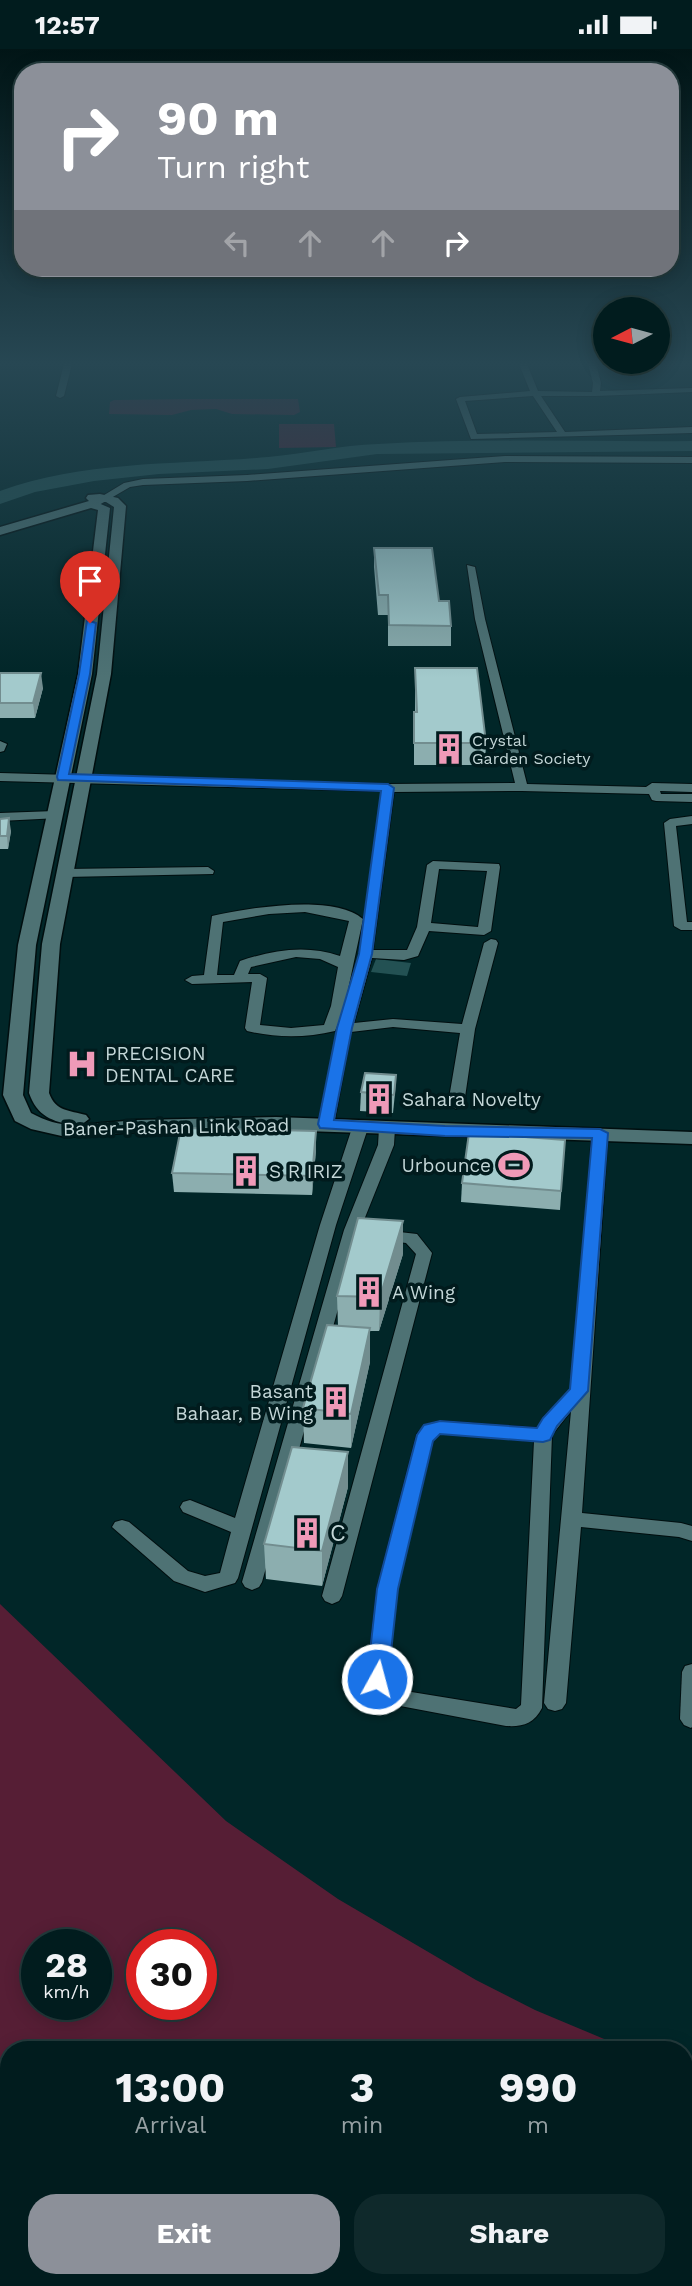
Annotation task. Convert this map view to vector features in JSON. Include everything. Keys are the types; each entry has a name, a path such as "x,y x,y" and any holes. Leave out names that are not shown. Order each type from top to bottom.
{"street":[{"path":"0,530 101,501 127,485 143,482 378,468"},
{"path":"0,523 76,501 115,501 120,506 104,674 51,944 41,1100"},
{"path":"101,501 104,507 85,674 26,945 13,1094 41,1100 57,1117 126,1126"},
{"path":"470,567 480,619 522,787"},
{"path":"0,777 388,788 522,787 653,791 656,797 691,795"},
{"path":"326,1124 345,1028 366,954 388,788"},
{"path":"0,817 55,815"},
{"path":"692,820 670,823 681,926 692,926"},
{"path":"366,954 404,956 413,953 424,927 433,865 494,867 484,931 424,927"},
{"path":"65,873 208,871"},
{"path":"192,980 210,980 260,978 252,1028 263,1031 310,1031 330,1028 343,986 356,919 339,912 316,909 264,910 217,919 210,980"},
{"path":"456,1104 468,1029 491,943"},
{"path":"239,979 245,964 269,955 334,956 345,965"},
{"path":"345,1028 393,1023 468,1029"},
{"name":"Baner-Pashan Link Road","path":"13,1094 22,1117 47,1129 86,1133 126,1126 326,1124 360,1128 600,1133 692,1138"},
{"path":"122,1527 181,1576 205,1584 228,1578 328,1225 360,1128"},
{"path":"252,1583 352,1230 386,1145 387,1128"},
{"path":"555,1703 572,1519 579,1391 600,1133"},
{"path":"332,1596 424,1253 411,1238 352,1230"},
{"path":"543,1435 440,1427 431,1430 424,1439 387,1589 377,1679 386,1696 506,1717 520,1718 531,1708 543,1435 550,1422 579,1391"},
{"path":"190,1507 242,1529"},
{"path":"572,1519 681,1529 692,1534"},
{"path":"691,1719 692,1672"}],"shaded area":[{"path":"0,1604 226,1821 338,1899 476,1980 535,2010 609,2041 0,2041"}],"water":[{"path":"376,959 411,963 407,976 371,972"}],"building":[{"path":"374,548 432,548 439,601 449,601 451,626 389,625 388,595 379,595"},
{"path":"415,668 477,668 486,743 414,743 414,712 417,712"},
{"path":"0,673 41,673 33,703 0,703"},
{"path":"9,818 7,836 0,836 0,819"},
{"path":"365,1073 396,1075 394,1095 361,1092"},
{"path":"181,1128 316,1131 312,1176 172,1173"},
{"path":"469,1133 565,1140 561,1191 462,1183"},
{"path":"358,1218 403,1221 380,1297 337,1296"},
{"path":"327,1325 370,1328 351,1414 303,1408"},
{"path":"292,1447 348,1452 322,1551 264,1544"}],"waterway":[{"path":"0,498 30,487 94,475 155,468"}],"place":[{"name":"Crystal Garden Society","path":"449,749"},
{"name":"PRECISION DENTAL CARE","path":"82,1064"},
{"name":"Sahara Novelty","path":"379,1099"},
{"name":"Urbounce","path":"514,1165"},
{"name":"S R IRIZ","path":"246,1171"},
{"name":"A Wing","path":"369,1292"},
{"name":"Basant Bahaar, B Wing","path":"336,1402"},
{"name":"C","path":"307,1533"}],"route":[{"path":"90,623 85,674 63,777 388,788 366,954 345,1028 326,1124 445,1131 600,1133 579,1391 550,1422 543,1435 440,1427 431,1430 424,1439 387,1589 377,1679"}]}
